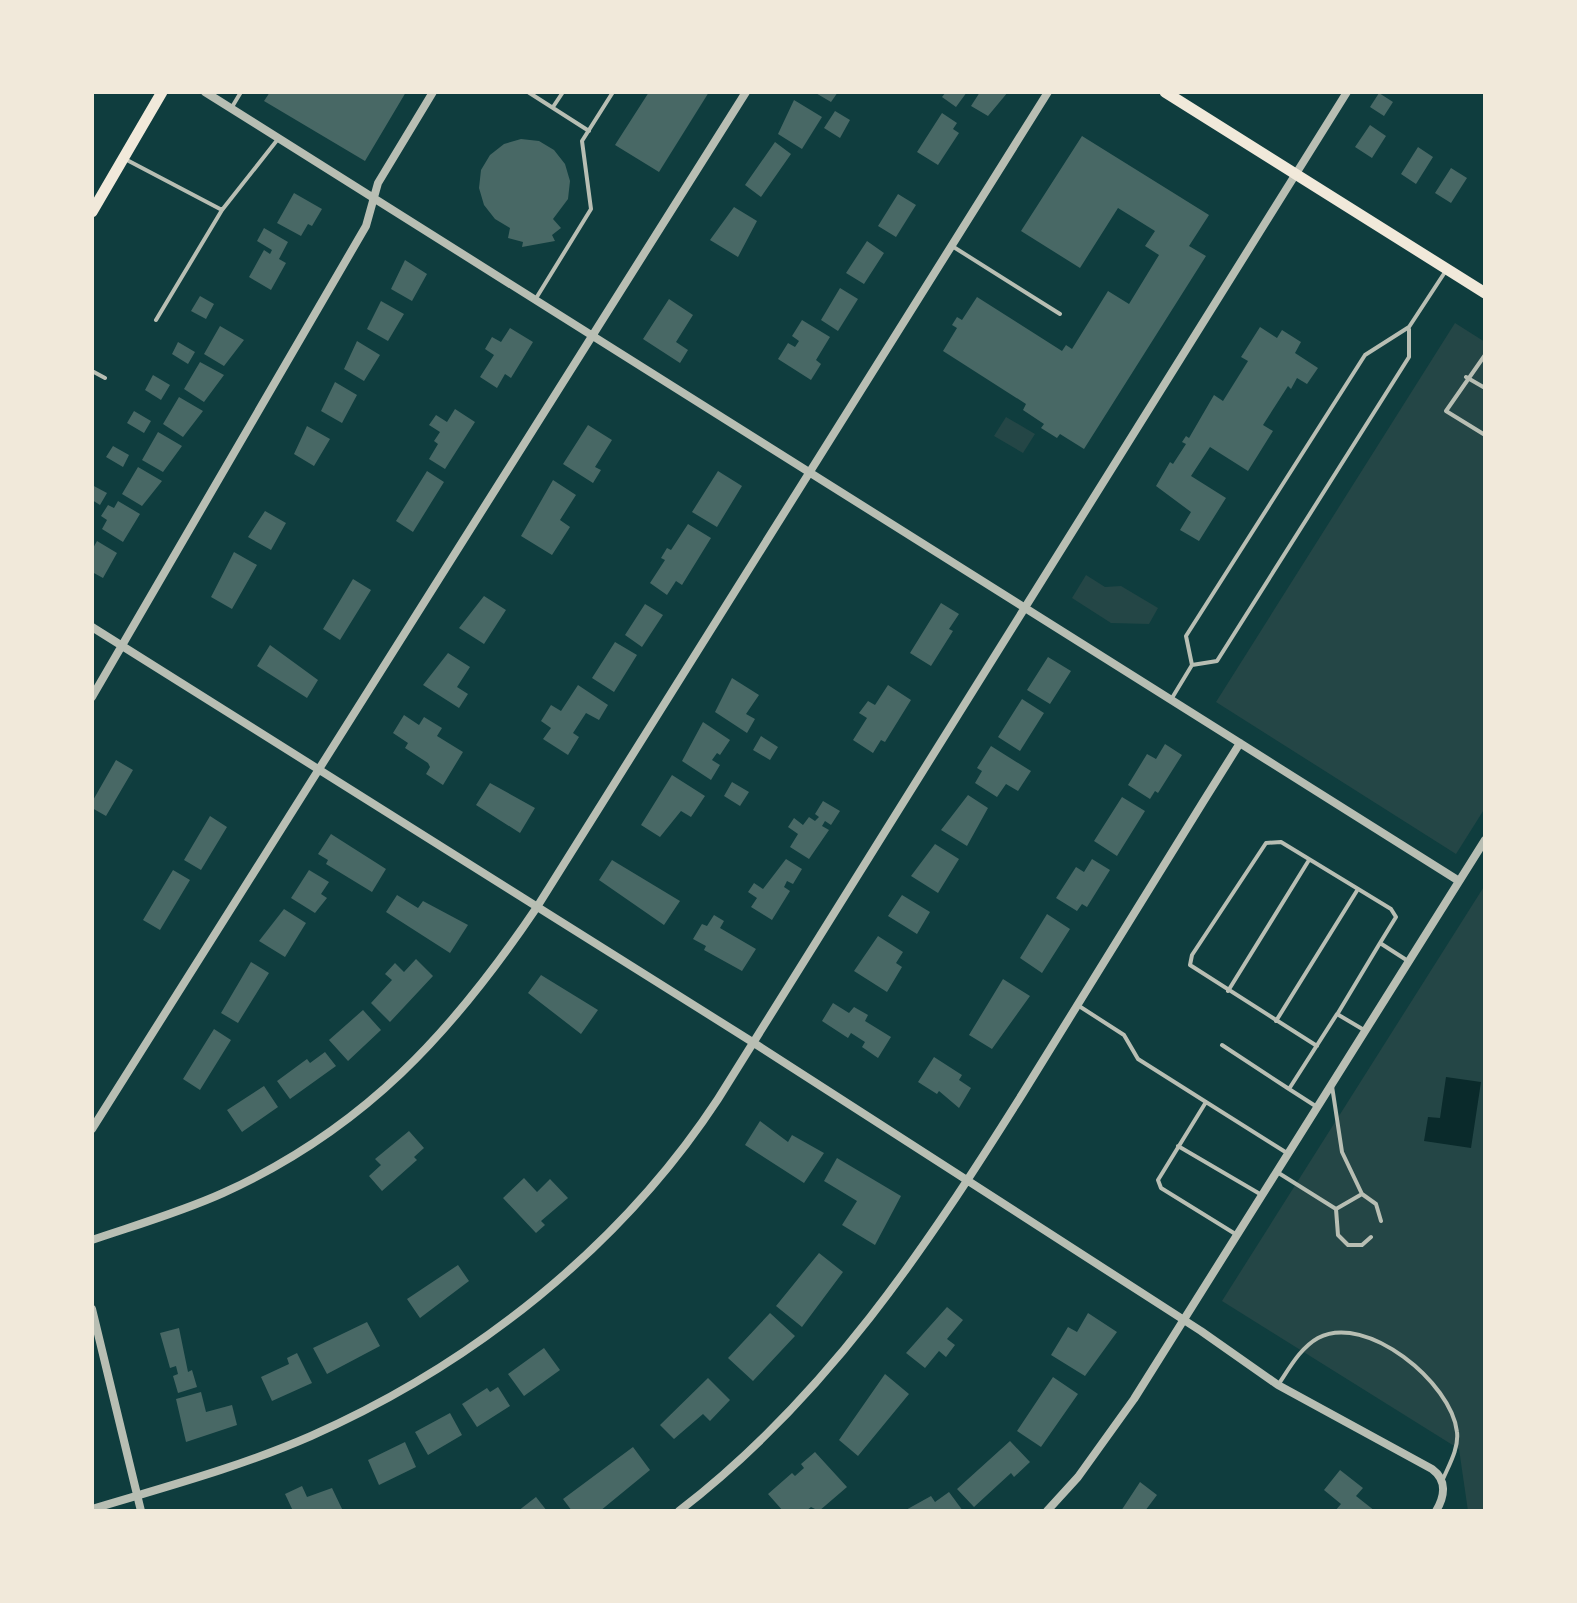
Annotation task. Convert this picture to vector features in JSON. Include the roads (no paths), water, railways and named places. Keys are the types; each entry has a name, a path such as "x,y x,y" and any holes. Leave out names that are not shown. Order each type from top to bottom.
{"main road":[{"path":"92,212 162,92"},
{"path":"1165,92 1485,293"}],"street":[{"path":"205,92 1459,881"},
{"path":"92,697 366,226 378,183 433,92"},
{"path":"92,1129 746,92"},
{"path":"92,1240 224,1193 276,1166 358,1111 446,1031 484,984 537,907 1048,92"},
{"path":"92,1509 251,1460 312,1435 409,1385 496,1328 572,1267 647,1193 698,1131 754,1043 1347,92"},
{"path":"92,627 754,1043 1184,1320 1278,1385 1432,1469 1443,1484 1436,1511"},
{"path":"679,1511 743,1455 834,1363 879,1309 967,1182 1240,743"},
{"path":"1047,1511 1112,1431 1485,840"},
{"path":"92,1309 141,1511"}],"lane":[{"path":"232,108 241,92"},
{"path":"528,92 589,131"},
{"path":"553,108 563,92"},
{"path":"535,301 591,209 582,141 613,92"},
{"path":"156,320 222,210 278,139"},
{"path":"123,158 222,210"},
{"path":"952,246 1060,314"},
{"path":"1171,700 1192,665 1186,636 1365,355 1409,327 1448,269"},
{"path":"1192,665 1217,661 1409,357 1409,327"},
{"path":"1485,355 1466,377 1446,411 1485,435"},
{"path":"92,371 105,378"},
{"path":"1466,377 1485,388"},
{"path":"1289,1089 1317,1046 1337,1014 1396,917 1391,909 1281,842 1266,843 1192,955 1190,965 1317,1046"},
{"path":"1228,991 1309,859"},
{"path":"1276,1021 1358,889"},
{"path":"1380,943 1408,961"},
{"path":"1078,1006 1124,1035 1138,1059 1288,1154"},
{"path":"1337,1014 1365,1030"},
{"path":"1222,1045 1317,1107"},
{"path":"1331,1084 1342,1152 1362,1194 1376,1204 1381,1221"},
{"path":"1206,1102 1158,1180 1161,1188 1237,1235"},
{"path":"1178,1146 1262,1196"},
{"path":"1276,1172 1336,1209"},
{"path":"1336,1209 1362,1194"},
{"path":"1336,1209 1338,1235 1348,1245 1362,1245 1371,1237"},
{"path":"1278,1385 1303,1350 1319,1338 1334,1333 1356,1333 1404,1358 1434,1382 1451,1408 1457,1434 1443,1484"}]}
